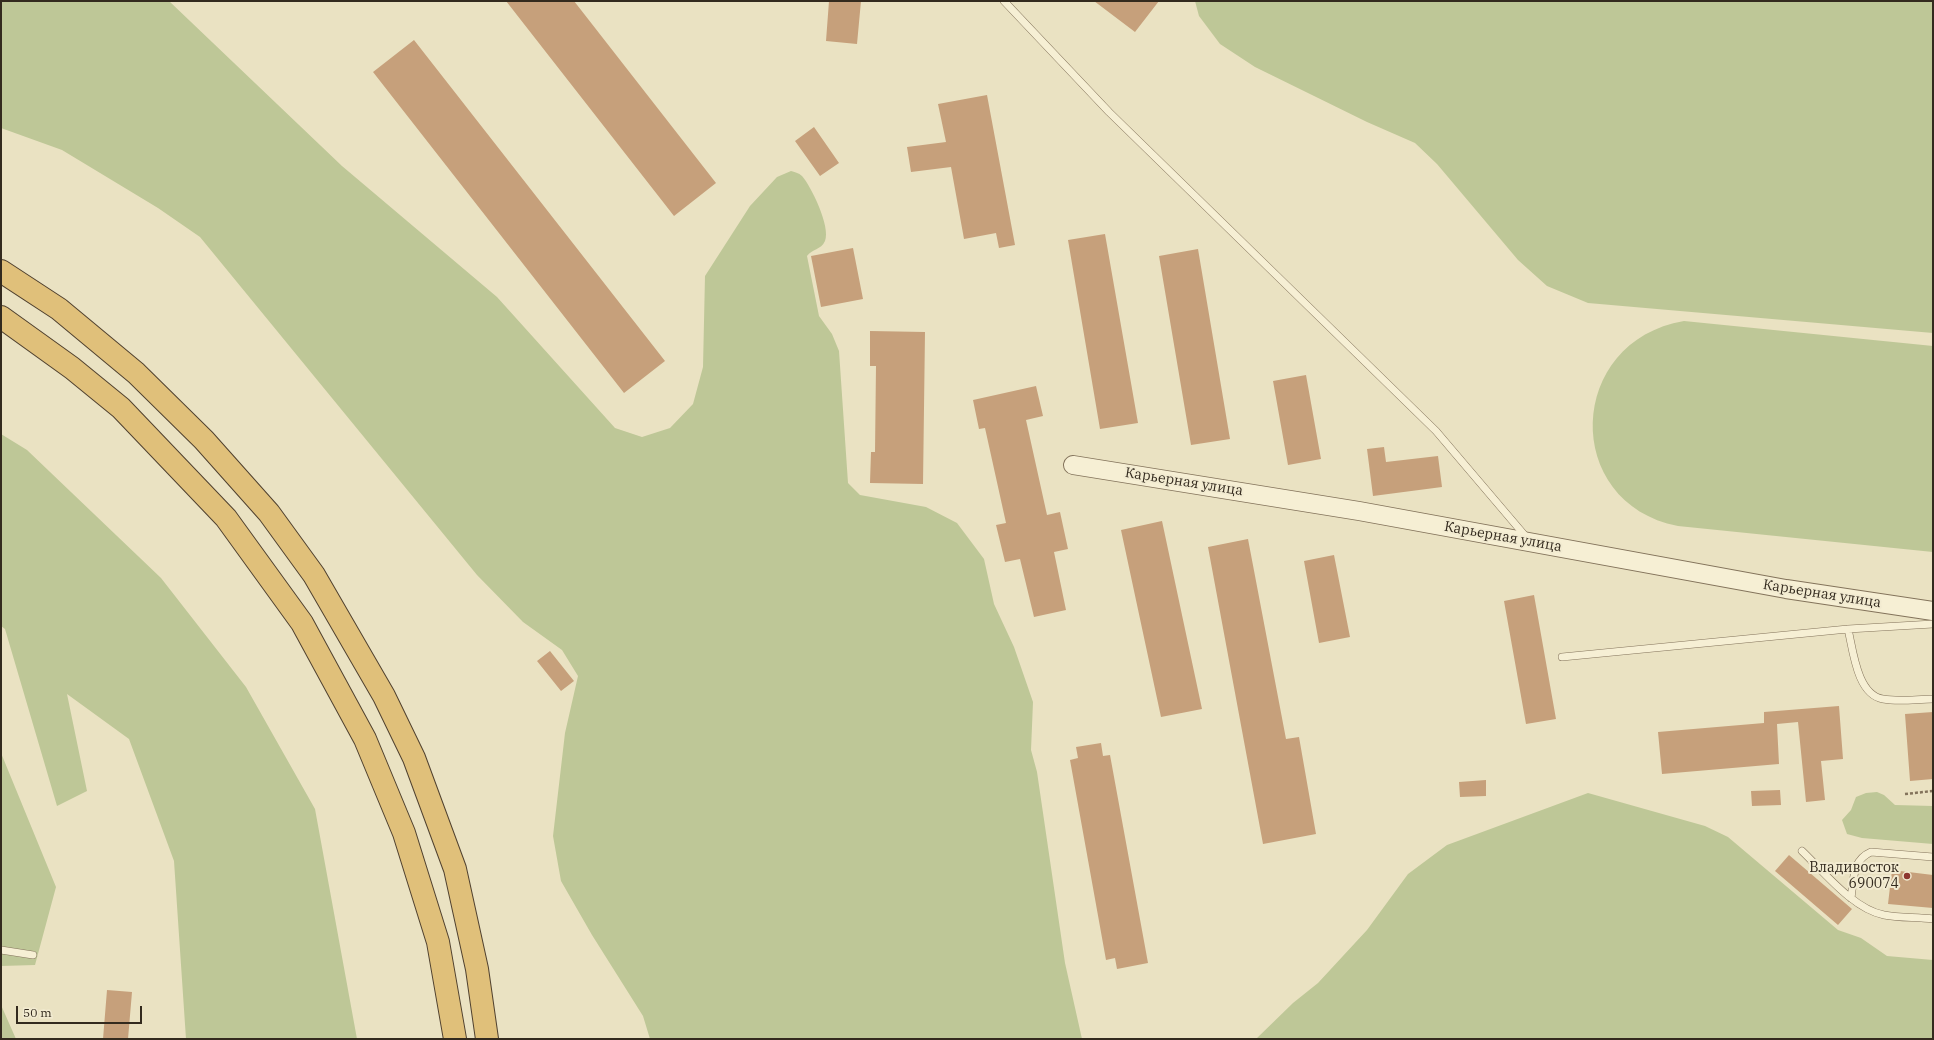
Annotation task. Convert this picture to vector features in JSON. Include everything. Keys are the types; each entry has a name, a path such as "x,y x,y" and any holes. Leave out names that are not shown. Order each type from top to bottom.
{"highway":[{"path":"1,271 59,309 98,340 142,379 204,440 268,513 314,575 384,696 414,758 455,869 477,969 487,1039"},
{"path":"1,317 72,368 121,408 226,518 302,623 365,739 404,833 438,942 455,1039"}],"street":[{"name":"Карьерная улица","path":"1073,464 1359,511 1530,541 1786,589 1933,611"}],"lane":[{"path":"1004,1 1109,112 1436,431 1530,541"},
{"path":"1562,657 1848,629 1933,624"},
{"path":"1848,629 1861,681 1872,694 1883,700 1933,699"},
{"path":"1802,851 1851,898 1866,909 1884,915 1933,919"},
{"path":"1851,898 1857,862 1863,856 1871,852 1933,857"},
{"path":"1,950 33,955"}],"path":[{"path":"1905,794 1933,791"}],"green space":[{"path":"1,1 169,1 342,166 497,297 615,428 642,437 670,428 693,404 703,367 705,276 750,206 777,177 791,171 802,176 815,197 825,226 825,241 819,248 807,256 819,316 832,334 839,351 848,483 860,495 926,507 957,523 984,559 994,604 1014,647 1033,702 1031,750 1037,772 1065,963 1082,1039 650,1039 643,1016 592,935 561,881 553,836 565,733 578,676 562,650 523,622 477,575 200,237 158,208 62,150 1,128"},
{"path":"1195,1 1933,1 1933,333 1588,303 1547,286 1518,260 1437,164 1415,143 1367,122 1255,67 1220,44 1199,16"},
{"path":"1684,321 1933,346 1933,552 1678,526 1640,511 1613,487 1597,456 1593,422 1599,389 1617,358 1645,335"},
{"path":"1,434 27,450 161,578 246,687 315,809 357,1039 186,1039 174,861 129,739 67,694 87,791 57,806 5,629 1,626"},
{"path":"1,753 56,887 35,965 1,966"},
{"path":"1877,792 1884,795 1895,805 1933,806 1933,844 1862,838 1847,834 1842,820 1851,810 1856,797 1866,793"},
{"path":"1588,793 1705,826 1728,837 1838,930 1861,938 1887,956 1933,960 1933,1039 1256,1039 1293,1003 1318,983 1367,930 1408,874 1447,845"},
{"path":"1,1005 16,1039 1,1039"}],"building":[{"path":"506,1 574,1 716,183 674,216"},
{"path":"829,1 861,1 857,44 826,41"},
{"path":"1094,1 1159,1 1135,32"},
{"path":"414,40 665,361 624,393 373,72"},
{"path":"987,95 1015,245 999,248 996,233 964,239 951,167 911,172 907,147 946,142 938,104"},
{"path":"814,127 839,163 820,176 795,141"},
{"path":"1105,234 1138,423 1100,429 1068,240"},
{"path":"853,248 863,299 821,307 811,256"},
{"path":"1198,249 1230,439 1191,445 1159,256"},
{"path":"870,331 925,332 923,484 870,483 871,452 875,452 876,366 870,366"},
{"path":"1306,375 1321,459 1288,465 1273,381"},
{"path":"1036,386 1043,416 1026,420 1047,515 1060,512 1068,549 1054,552 1066,610 1034,617 1020,559 1005,562 996,525 1006,523 985,428 979,429 973,400"},
{"path":"1384,447 1386,462 1438,456 1442,487 1373,496 1367,449"},
{"path":"1162,521 1202,709 1161,717 1121,530"},
{"path":"1248,539 1286,739 1299,737 1316,834 1263,844 1208,547"},
{"path":"1334,555 1350,637 1319,643 1304,561"},
{"path":"1534,595 1556,719 1526,724 1504,601"},
{"path":"550,651 574,681 561,691 537,661"},
{"path":"1839,706 1843,759 1821,761 1825,800 1806,802 1798,722 1777,724 1779,764 1662,774 1658,732 1764,723 1764,712"},
{"path":"1933,712 1933,779 1910,781 1905,714"},
{"path":"1101,743 1103,756 1110,755 1148,963 1117,969 1115,958 1106,960 1070,760 1078,758 1076,747"},
{"path":"1486,780 1486,796 1460,797 1459,782"},
{"path":"1780,790 1781,805 1752,806 1751,791"},
{"path":"1789,855 1852,909 1838,925 1775,871"},
{"path":"1892,870 1933,875 1933,908 1888,904"},
{"path":"107,990 132,992 128,1039 103,1039"}],"place":[{"name":"Владивосток 690074","path":"1907,876"}]}
